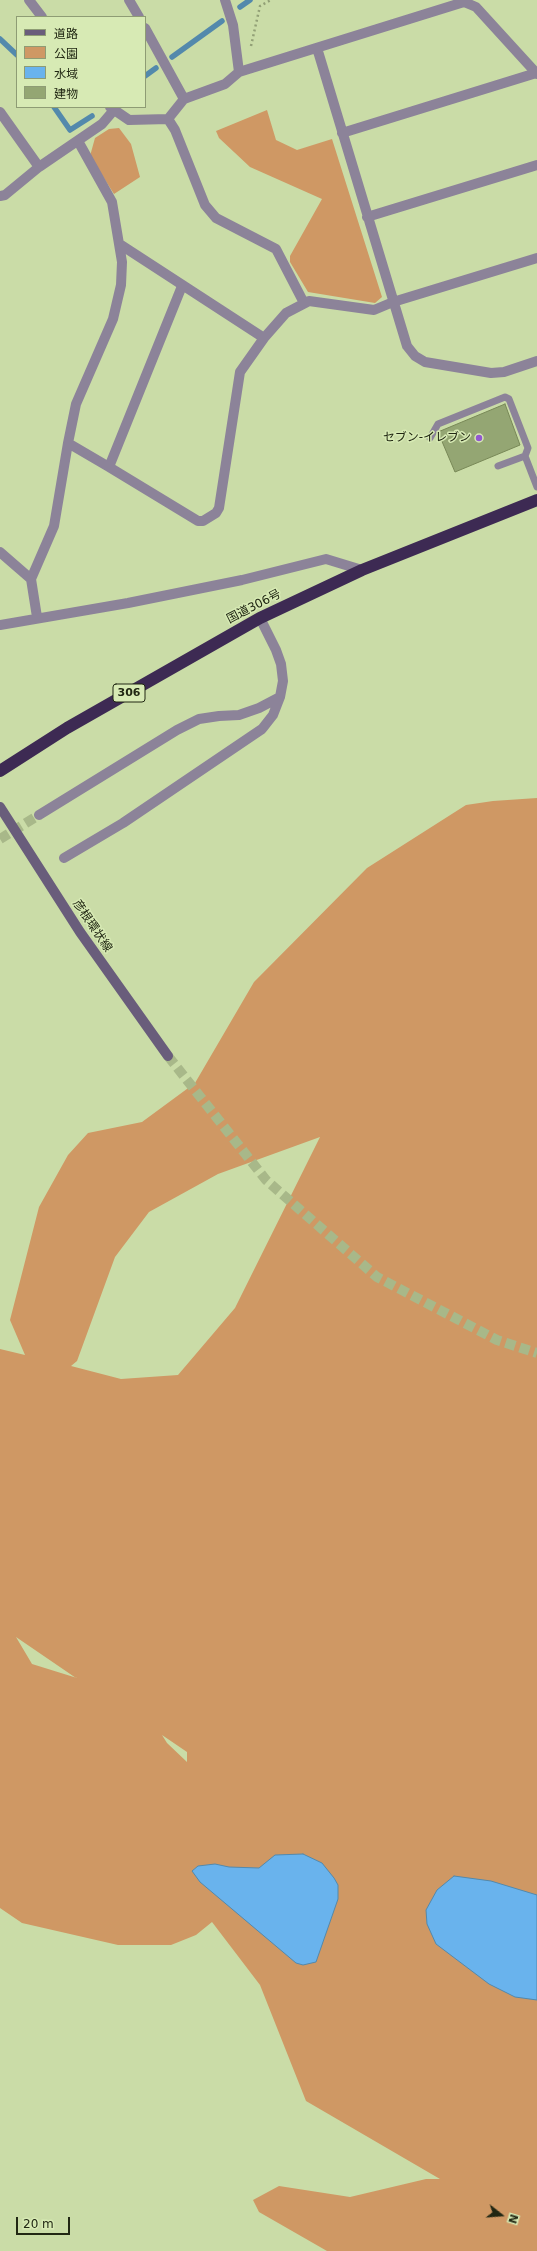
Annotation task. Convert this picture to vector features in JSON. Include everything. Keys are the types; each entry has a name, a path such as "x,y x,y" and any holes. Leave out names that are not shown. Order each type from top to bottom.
{"highway":[{"name":"国道306号","path":"0,771 67,728 260,618 362,570 537,500"}],"main road":[{"name":"彦根環状線","path":"0,807 80,932 168,1056"}],"street":[{"path":"29,0 41,16"},
{"path":"129,0 138,16"},
{"path":"225,0 233,25 239,72"},
{"path":"0,196 5,195 39,168 102,124 112,109 129,120 168,119 184,99 225,84 239,72 464,2 476,7 537,73 342,133"},
{"path":"146,34 184,99"},
{"path":"317,48 407,346 415,356 425,362 491,373 504,372 537,361"},
{"path":"0,112 39,168"},
{"path":"168,119 175,130 205,205 216,218 276,249 304,303"},
{"path":"37,617 31,579 54,526 76,404 113,319 121,285 121,245 112,202 78,141"},
{"path":"368,217 537,165"},
{"path":"121,245 264,338"},
{"path":"68,444 198,521 203,521 216,513 219,508 240,372 264,338 286,313 309,301 374,310 393,302 537,258"},
{"path":"109,467 182,286"},
{"path":"0,552 31,579"},
{"path":"0,625 37,617 128,603 242,580 326,559 362,570"},
{"path":"64,858 123,823 262,729 273,715 280,697 283,681 281,664 260,618"},
{"path":"39,815 177,730 199,719 239,715 259,708 280,697"}],"lane":[{"path":"430,438 438,424 504,397 509,399 528,448 525,456 537,487"},
{"path":"498,466 525,456"}],"path":[{"path":"250,51 260,6 271,0"}],"green space":[{"path":"267,110 276,140 297,150 332,139 382,297 375,303 308,292 290,262 290,256 322,199 250,167 219,138 216,131"},
{"path":"119,128 131,144 140,177 114,194 90,156 95,138 109,129"},
{"path":"537,798 537,2251 327,2251 259,2212 253,2200 279,2186 350,2197 426,2179 440,2179 306,2101 260,1985 212,1922 196,1935 171,1945 118,1945 22,1923 0,1908 0,1349 25,1355 10,1320 39,1207 68,1155 88,1133 142,1122 195,1083 254,982 367,868 466,805 493,801","holes":["320,1137 235,1308 178,1375 121,1379 71,1366 77,1361 115,1257 149,1212 218,1174","16,1637 75,1677 32,1664","162,1735 187,1752 187,1762 167,1743"]}],"water":[{"path":"303,1854 322,1863 334,1878 338,1885 338,1899 316,1962 303,1965 296,1963 200,1882 192,1871 198,1866 215,1864 229,1867 259,1868 275,1855"},
{"path":"454,1876 491,1881 537,1895 537,2000 515,1997 489,1984 436,1944 427,1924 426,1910 437,1890"}],"building":[{"name":"セブン-イレブン","path":"505,404 520,445 455,472 438,432"}],"waterway":[{"path":"240,7 250,0"},
{"path":"172,57 222,21"},
{"path":"0,39 16,54"},
{"path":"146,75 156,68"},
{"path":"55,108 70,130 92,116"}],"tunnel":[{"path":"0,839 39,815"},
{"path":"168,1056 266,1180 377,1277 497,1340 537,1353"}],"place":[{"name":"セブン-イレブン","path":"479,438"}]}
